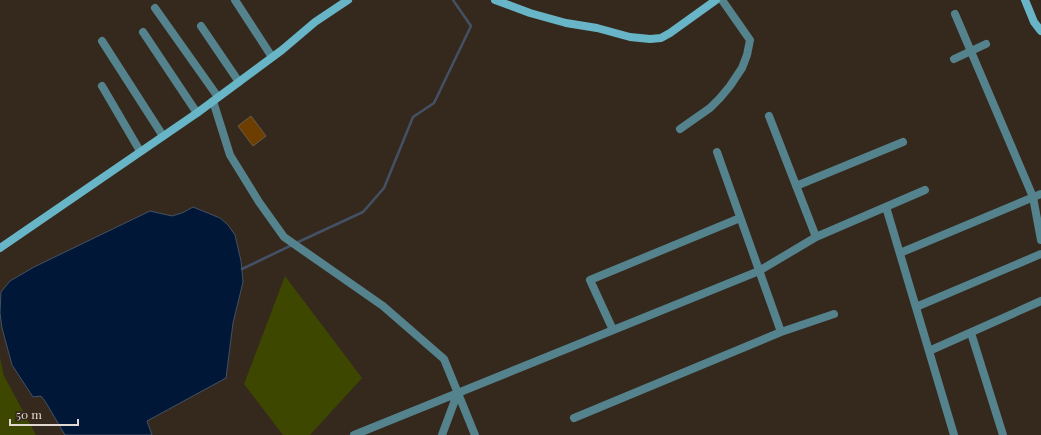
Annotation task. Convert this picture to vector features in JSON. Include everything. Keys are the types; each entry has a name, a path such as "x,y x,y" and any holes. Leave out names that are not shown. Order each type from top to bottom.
{"street":[{"path":"235,0 272,57"},
{"path":"0,248 197,113 272,57 315,22 348,0"},
{"path":"495,0 530,13 566,23 597,28 630,37 650,39 661,38 716,0"},
{"path":"680,129 710,108 720,98 742,68 747,55 750,40 722,0"},
{"path":"1025,0 1034,22 1041,31"},
{"path":"155,8 215,99 230,155 259,202 284,237 384,306 444,359 475,435"},
{"path":"955,14 1037,195 1041,240"},
{"path":"201,26 239,82"},
{"path":"143,32 197,113"},
{"path":"102,41 163,136"},
{"path":"954,59 986,44"},
{"path":"102,86 140,151"},
{"path":"769,116 816,237"},
{"path":"796,186 902,142"},
{"path":"716,152 781,332"},
{"path":"354,435 759,272 816,237 925,190"},
{"path":"900,253 1037,195"},
{"path":"886,206 954,435"},
{"path":"613,330 590,280 740,218"},
{"path":"916,307 1041,254"},
{"path":"929,351 1041,301"},
{"path":"574,418 781,332 834,314"},
{"path":"971,333 1003,435"},
{"path":"442,435 458,392"}],"green space":[{"path":"285,276 362,378 310,435 283,435 244,384"},
{"path":"0,357 4,376 36,435 0,435"}],"water":[{"path":"193,207 220,218 228,225 235,235 241,261 243,282 233,323 226,378 147,421 152,435 65,435 45,401 41,396 33,397 12,365 2,328 0,313 1,292 10,281 34,267 150,211 172,216"}],"building":[{"path":"251,116 266,136 253,146 238,126"}],"waterway":[{"path":"296,243 363,212 384,188 413,117 434,103 471,26 453,0"},
{"path":"242,269 292,245"}]}
